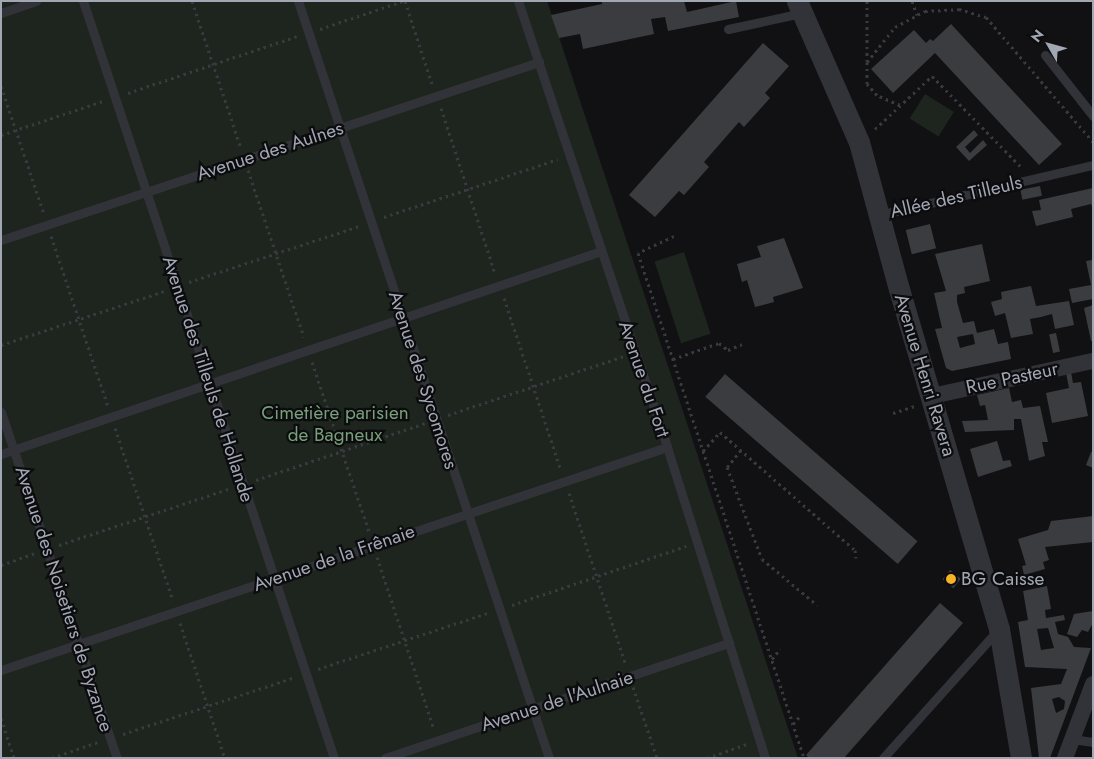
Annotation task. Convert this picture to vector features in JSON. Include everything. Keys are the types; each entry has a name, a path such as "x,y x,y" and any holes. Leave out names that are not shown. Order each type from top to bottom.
{"street":[{"name":"Avenue Henri Ravera","path":"800,7 859,142 879,215 924,401 999,629 1021,758"},
{"name":"Rue Pasteur","path":"924,401 1093,361"},
{"path":"1065,758 1093,684"}],"lane":[{"path":"1,13 36,1"},
{"name":"Avenue des Tilleuls de Hollande","path":"83,1 334,758"},
{"name":"Avenue des Sycomores","path":"298,1 550,758"},
{"name":"Avenue du Fort","path":"518,1 540,62 568,156 667,447 765,758"},
{"path":"728,29 800,7"},
{"path":"1045,55 1093,116"},
{"name":"Avenue des Aulnes","path":"1,240 540,62"},
{"name":"Allée des Tilleuls","path":"879,215 1093,165"},
{"path":"1,454 601,251"},
{"name":"Avenue des Noisetiers de Byzance","path":"1,412 116,758"},
{"name":"Avenue de la Frênaie","path":"1,670 667,447"},
{"path":"882,758 999,629"},
{"name":"Avenue de l'Aulnaie","path":"386,758 729,643"},
{"path":"1072,739 1093,742"}],"path":[{"path":"192,1 438,740"},
{"path":"1,135 404,1 657,758"},
{"path":"867,1 868,62 866,80 870,88 900,105"},
{"path":"912,1 918,15"},
{"path":"868,62 895,27 925,11 959,9 986,17 1093,142"},
{"name":"Allée des Tilleuls","path":"859,142 932,76 1034,180"},
{"path":"1,345 568,156"},
{"path":"674,236 638,252 804,758"},
{"path":"673,359 720,343 728,350 742,344"},
{"path":"1,565 635,352"},
{"path":"893,413 924,401"},
{"path":"703,451 720,432 855,550 856,558"},
{"path":"741,450 727,467 762,559 817,604"},
{"path":"52,758 696,543"},
{"path":"772,659 780,649"},
{"path":"793,725 799,717"},
{"path":"1,718 14,758"},
{"path":"707,758 760,740"}],"green space":[{"name":"Cimetière parisien de Bagneux","path":"1,1 547,1 798,758 1,758"},
{"path":"925,94 954,112 938,137 910,119"},
{"path":"684,252 711,334 681,343 655,262"}],"building":[{"path":"602,1 684,1 687,12 736,1 739,17 668,31 665,17 651,19 654,34 583,49 580,34 559,38 551,15 602,4"},
{"path":"951,24 1062,144 1039,165 935,53 893,93 871,69 914,30 926,43 930,39 933,41"},
{"path":"763,43 789,66 765,93 770,98 744,127 739,122 704,162 709,167 684,195 679,191 655,217 629,195"},
{"path":"974,130 978,135 965,147 970,153 983,140 987,145 969,161 956,147"},
{"path":"1040,186 1042,196 1022,200 1020,190"},
{"path":"1093,188 1093,209 1091,204 1071,209 1073,217 1036,226 1032,211 1041,210 1039,200"},
{"path":"930,224 936,248 912,254 906,230"},
{"path":"784,238 803,288 773,297 774,302 755,307 747,280 742,282 737,264 761,257 757,246"},
{"path":"982,244 990,281 964,287 965,293 957,295 957,302 963,323 974,321 977,333 994,329 998,344 1008,342 1011,359 952,371 946,368 935,329 942,328 934,293 946,291 935,254","holes":["973,334 975,344 960,348 957,337"]},
{"path":"1092,260 1093,299 1072,303 1069,289 1091,285 1086,261"},
{"path":"1031,286 1036,306 1069,301 1074,325 1055,329 1052,314 1030,319 1033,334 1011,338 1005,313 995,316 991,302 1002,299 1001,292"},
{"path":"1093,305 1093,341 1091,341 1084,308"},
{"path":"1056,333 1060,352 1053,353 1049,334"},
{"path":"1071,372 1073,383 1081,382 1088,416 1052,423 1046,393 1069,388 1066,373"},
{"path":"725,374 917,541 898,564 705,397"},
{"path":"1009,388 1012,402 1021,400 1023,408 1040,406 1048,442 1042,442 1045,456 1029,461 1021,419 1014,419 1014,430 965,432 962,421 988,420 985,405 980,406 977,395"},
{"path":"997,441 1003,461 1010,460 1012,466 978,477 970,449"},
{"path":"1091,452 1093,452 1093,468 1086,465"},
{"path":"1093,516 1093,542 1045,547 1049,560 1043,562 1045,569 1024,575 1022,566 1026,565 1018,539 1048,530 1051,521"},
{"name":"BG Caisse","path":"950,570 961,579 953,588 942,579"},
{"path":"1047,586 1051,609 1045,610 1046,618 1064,615 1065,620 1055,622 1058,634 1068,637 1074,647 1091,648 1050,758 1039,758 1031,688 1061,684 1067,669 1025,667 1018,622 1028,620 1023,591","holes":["1048,628 1054,648 1041,650 1037,629","1059,697 1065,701 1064,709 1056,713 1052,699"]},
{"path":"940,603 963,623 844,758 809,758 806,755"},
{"path":"1093,611 1093,623 1088,632 1082,630 1077,637 1067,634 1074,614"}],"place":[{"name":"BG Caisse","path":"951,579"}]}
